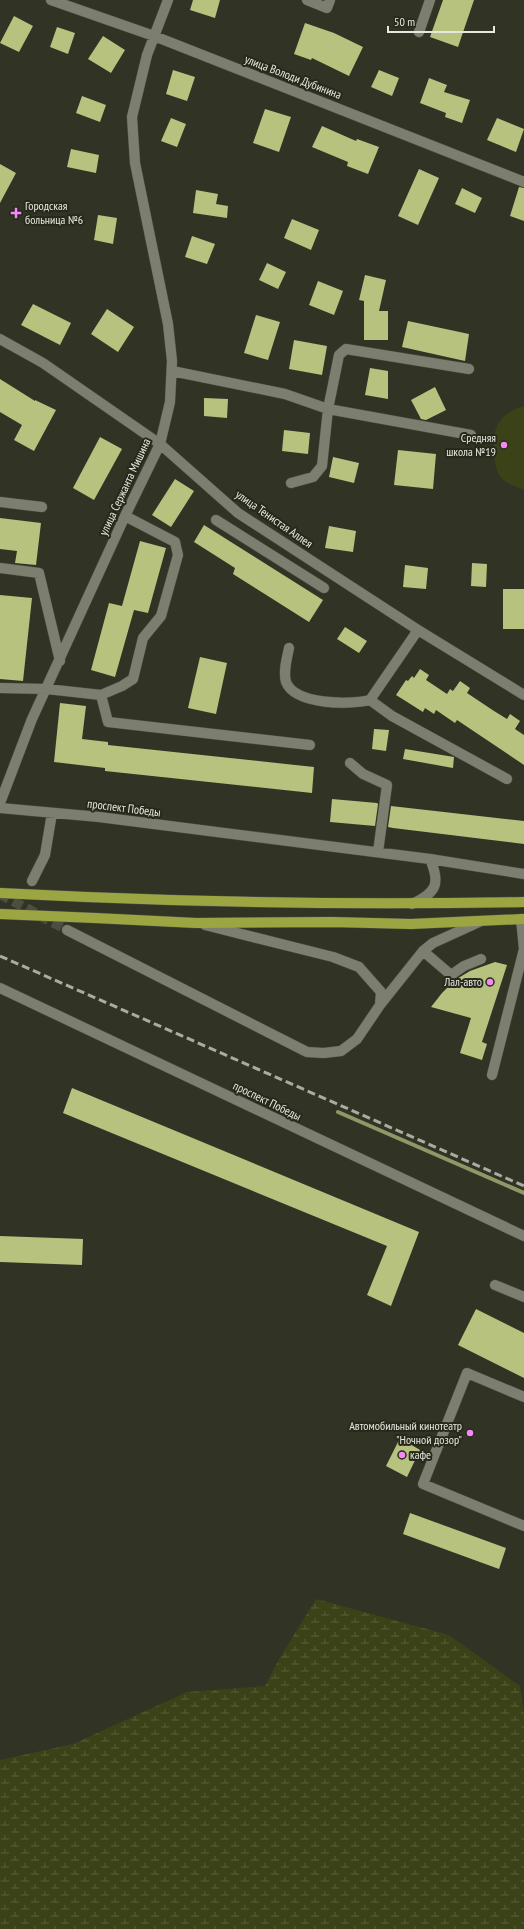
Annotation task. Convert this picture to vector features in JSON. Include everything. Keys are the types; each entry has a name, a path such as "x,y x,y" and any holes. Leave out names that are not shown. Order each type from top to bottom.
{"main road":[{"path":"0,893 197,902 411,904 524,902"},
{"path":"0,914 196,923 332,922 411,924 523,919"}],"street":[{"name":"улица Володи Дубинина","path":"51,0 154,36 524,182"},
{"name":"улица Сержанта Мишина","path":"0,804 32,719 60,661 125,516 160,444 170,402 172,371 168,324 135,163 132,117 146,55 168,0"},
{"path":"307,0 327,8 330,0"},
{"path":"418,32 430,0"},
{"name":"улица Тенистая Аллея","path":"0,339 43,362 160,444 238,513 418,630 524,695"},
{"path":"291,483 313,476 322,466 328,408 339,355 346,349 469,369"},
{"path":"172,371 285,394 328,408 471,435"},
{"path":"0,502 42,507"},
{"path":"229,528 238,513"},
{"path":"0,688 47,689 101,695 122,686 133,679 143,638 161,616 178,555 174,542 125,516"},
{"path":"216,520 324,588"},
{"path":"0,568 39,573 60,661"},
{"path":"289,648 285,664 286,681 292,691 308,698 330,702 358,703 370,700 418,630"},
{"path":"101,695 108,722 310,745"},
{"path":"370,700 392,716 507,778"},
{"path":"350,763 364,774 387,785 378,852"},
{"name":"проспект Победы","path":"0,808 99,817 378,852 524,874"},
{"path":"32,881 45,854 52,813"},
{"path":"411,904 427,897 435,887 435,871 430,859"},
{"path":"492,1075 524,950 523,919"},
{"path":"67,930 307,1052 324,1053 341,1051 356,1039 380,1005 423,951 433,943 481,921"},
{"path":"196,923 289,944 333,957 359,967 381,992 380,1005"},
{"path":"423,951 451,975 464,966 481,959"},
{"name":"проспект Победы","path":"0,988 524,1236"},
{"path":"495,1285 524,1297"},
{"path":"524,1397 467,1373 423,1484 524,1526"}],"green space":[{"path":"524,406 524,490 508,483 500,476 495,464 493,443 496,429 500,420 510,412"},
{"path":"316,1599 449,1635 520,1686 524,1715 524,1929 0,1929 0,1760 73,1744 187,1692 265,1686 278,1661"}],"building":[{"path":"193,0 220,0 215,18 190,10"},
{"path":"443,0 474,0 458,47 430,37"},
{"path":"14,16 33,26 19,52 0,43"},
{"path":"305,23 334,33 363,47 349,76 312,58 311,60 294,54"},
{"path":"57,27 75,33 68,54 50,47"},
{"path":"103,36 125,50 111,73 88,59"},
{"path":"173,70 195,77 187,101 166,94"},
{"path":"379,70 399,78 392,96 371,87"},
{"path":"429,78 447,85 444,92 470,100 462,123 445,117 446,113 420,103"},
{"path":"82,96 106,105 100,122 76,113"},
{"path":"265,109 291,117 279,152 253,143"},
{"path":"171,118 186,124 177,147 161,141"},
{"path":"497,118 524,129 516,152 487,140"},
{"path":"322,126 356,141 357,139 379,147 368,174 347,166 348,162 312,147"},
{"path":"71,149 99,155 96,173 67,167"},
{"path":"0,164 16,173 0,203"},
{"path":"419,169 439,178 418,225 398,216"},
{"path":"519,187 524,188 524,221 510,216"},
{"path":"462,188 482,198 475,213 455,204"},
{"path":"196,190 218,194 216,204 228,206 227,218 193,213"},
{"path":"98,215 117,218 113,244 94,240"},
{"path":"292,219 319,230 311,250 284,238"},
{"path":"192,236 215,244 207,264 185,257"},
{"path":"267,263 286,272 278,289 259,280"},
{"path":"365,275 386,280 379,311 388,311 388,340 364,340 364,301 359,300"},
{"path":"318,281 343,291 334,315 309,305"},
{"path":"33,304 71,323 60,345 21,325"},
{"path":"107,309 134,327 118,352 91,334"},
{"path":"256,315 280,322 268,360 244,353"},
{"path":"408,321 469,334 465,361 402,347"},
{"path":"294,340 327,346 322,375 289,369"},
{"path":"370,368 388,371 388,399 365,395"},
{"path":"0,379 35,401 56,410 34,451 14,440 22,425 0,412"},
{"path":"435,387 446,410 426,420 421,419 411,400"},
{"path":"204,398 228,399 227,418 204,416"},
{"path":"284,430 310,433 308,454 282,451"},
{"path":"100,437 122,449 94,500 73,488"},
{"path":"398,450 436,454 433,489 394,485"},
{"path":"333,457 359,463 354,483 329,477"},
{"path":"175,479 194,491 171,527 152,515"},
{"path":"0,518 41,523 36,565 15,563 17,551 0,549"},
{"path":"204,525 323,600 309,622 233,574 235,568 194,542"},
{"path":"329,526 356,531 353,552 325,548"},
{"path":"140,541 166,548 148,613 134,610 115,677 91,670 109,603 122,606"},
{"path":"472,563 487,564 486,587 471,586"},
{"path":"405,565 428,568 426,589 403,587"},
{"path":"503,589 524,589 524,629 503,629"},
{"path":"0,595 32,598 23,681 0,679"},
{"path":"345,627 367,641 359,653 337,639"},
{"path":"200,657 227,663 216,714 188,708"},
{"path":"420,669 429,675 426,680 447,694 450,689 453,691 460,681 470,688 467,693 494,711 507,719 510,714 520,721 515,729 524,735 524,765 457,720 455,723 436,710 434,714 425,708 423,712 396,695 406,680 408,681 412,676 414,678"},
{"path":"60,703 86,706 82,739 108,742 108,745 314,767 312,793 105,771 105,768 54,762"},
{"path":"374,729 389,730 386,751 372,749"},
{"path":"405,749 454,757 453,768 403,759"},
{"path":"332,799 377,803 375,826 330,822"},
{"path":"391,806 524,821 524,844 388,827"},
{"path":"495,962 507,965 482,1042 487,1044 482,1060 460,1053 471,1018 431,1007 455,980 470,971"},
{"path":"72,1088 419,1232 391,1306 367,1295 387,1246 63,1113"},
{"path":"0,1236 83,1239 82,1265 0,1262"},
{"path":"476,1309 524,1333 524,1378 458,1345"},
{"path":"400,1438 420,1450 407,1477 386,1466"},
{"path":"410,1513 506,1548 499,1569 403,1534"}],"waterway":[{"path":"338,1112 524,1193"}],"tunnel":[{"path":"0,894 67,930"}],"railway":[{"path":"0,956 524,1186"}],"place":[{"name":"Городская больница №6","path":"16,213"},
{"name":"Средняя школа №19","path":"504,445"},
{"name":"Лал-авто","path":"490,982"},
{"name":"Автомобильный кинотеатр \"Ночной дозор\"","path":"470,1433"},
{"name":"кафе","path":"402,1455"}]}
